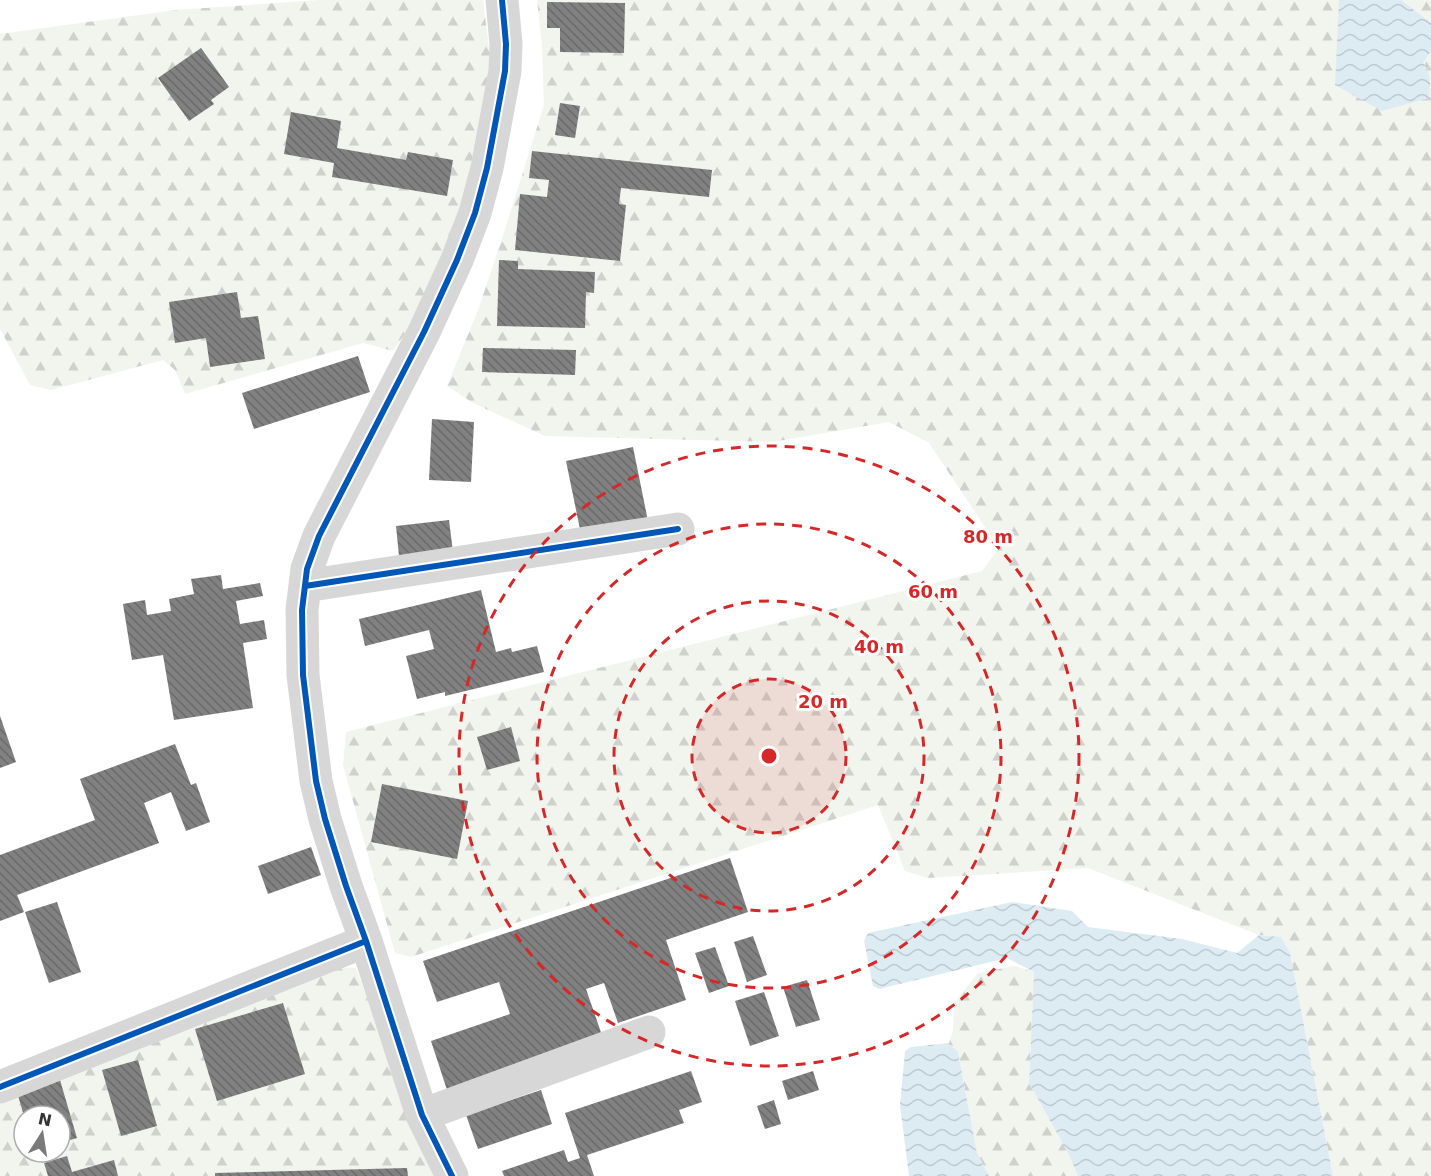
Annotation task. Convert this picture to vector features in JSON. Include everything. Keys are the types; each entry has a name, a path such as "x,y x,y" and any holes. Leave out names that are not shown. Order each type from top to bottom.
{"street":[{"path":"452,1176 422,1114 328,830 316,781 303,675 302,610 307,569 320,536 424,332 457,260 475,213 487,168 505,71 506,44 502,0"},
{"path":"305,586 678,529"},
{"path":"0,1087 366,941"},
{"path":"422,1114 649,1032"}],"green space":[{"path":"319,0 483,0 492,72 475,168 422,309 393,351 363,343 185,394 175,370 163,360 51,390 30,385 0,329 0,34 176,10"},
{"path":"537,0 1431,0 1431,1176 1333,1176 1290,953 1280,937 1259,935 1088,868 928,878 905,871 878,805 411,957 395,953 343,765 346,732 982,571 999,548 929,443 889,422 773,442 545,436 473,403 447,386 478,310 544,105 542,47"},
{"path":"1014,966 1034,972 1029,1083 1068,1153 1078,1176 989,1176 977,1153 958,1052 949,1043 953,1031 954,1003 978,973"},
{"path":"333,967 356,968 410,1113 442,1176 0,1176 0,1096"}],"water":[{"path":"1339,0 1401,0 1431,23 1431,51 1423,63 1430,80 1429,98 1382,111 1335,85"},
{"path":"1012,902 1072,911 1088,927 1182,939 1237,953 1259,935 1281,937 1290,953 1333,1176 1078,1176 1068,1153 1029,1083 1034,972 1007,958 879,989 873,986 864,941 868,933"},
{"path":"949,1043 958,1052 977,1153 989,1176 909,1176 900,1105 905,1051 911,1047"}],"building":[{"path":"547,2 625,3 624,53 560,52 560,28 547,28"},
{"path":"201,48 229,87 211,100 214,104 189,121 158,78"},
{"path":"560,103 580,106 575,138 555,135"},
{"path":"291,112 341,121 337,148 406,160 408,152 453,160 447,196 332,177 334,163 284,154"},
{"path":"532,151 712,170 709,197 621,188 619,204 626,205 620,261 515,250 520,194 547,197 549,180 529,178"},
{"path":"499,260 518,261 518,269 595,272 594,293 586,292 585,328 497,326"},
{"path":"237,292 241,318 258,316 265,359 210,367 206,338 175,343 169,302"},
{"path":"483,348 576,350 575,375 482,372"},
{"path":"358,356 370,392 254,429 242,393"},
{"path":"432,419 474,422 471,482 429,480"},
{"path":"633,447 649,526 582,539 566,461"},
{"path":"449,520 454,560 400,566 396,526"},
{"path":"221,575 223,589 260,583 263,596 236,601 240,624 264,620 267,639 243,643 253,708 174,720 163,655 132,660 123,604 145,600 147,615 171,611 169,599 194,594 191,579"},
{"path":"481,590 496,652 511,648 512,652 537,646 544,672 445,696 445,692 417,699 406,656 434,649 429,630 365,646 359,619"},
{"path":"0,716 16,762 0,768"},
{"path":"511,727 520,761 487,770 477,737"},
{"path":"175,744 191,785 196,783 210,822 186,831 171,792 144,803 159,843 17,895 24,912 0,921 0,855 95,820 80,779"},
{"path":"382,784 468,801 457,859 371,842"},
{"path":"311,847 321,875 268,894 258,866"},
{"path":"730,858 748,912 666,940 686,1000 618,1023 604,983 586,989 604,1041 448,1093 431,1041 510,1014 499,982 437,1002 423,961"},
{"path":"57,902 81,972 49,983 25,912"},
{"path":"753,936 767,975 747,982 734,942"},
{"path":"715,947 729,986 709,993 695,953"},
{"path":"807,980 820,1020 796,1027 783,987"},
{"path":"764,992 779,1036 750,1046 735,1001"},
{"path":"283,1003 305,1074 217,1101 195,1029"},
{"path":"138,1060 157,1126 121,1136 102,1070"},
{"path":"691,1071 702,1102 679,1110 684,1123 587,1155 594,1176 504,1176 502,1171 564,1150 568,1162 580,1158 565,1113"},
{"path":"813,1071 819,1090 788,1100 782,1081"},
{"path":"60,1080 67,1104 20,1104 17,1092"},
{"path":"541,1090 552,1124 478,1149 466,1115"},
{"path":"774,1100 781,1124 765,1129 757,1106"},
{"path":"72,1121 77,1138 72,1139"},
{"path":"114,1160 118,1176 48,1176 44,1164 70,1164 72,1172"},
{"path":"407,1168 408,1176 215,1176 215,1173"}],"cycle path":[{"path":"452,1176 422,1115 325,819 316,781 303,675 302,610 307,569 319,536 424,332 457,260 475,213 487,168 505,71 506,44 502,0"},
{"path":"305,586 678,529"},
{"path":"0,1087 366,941"}]}
